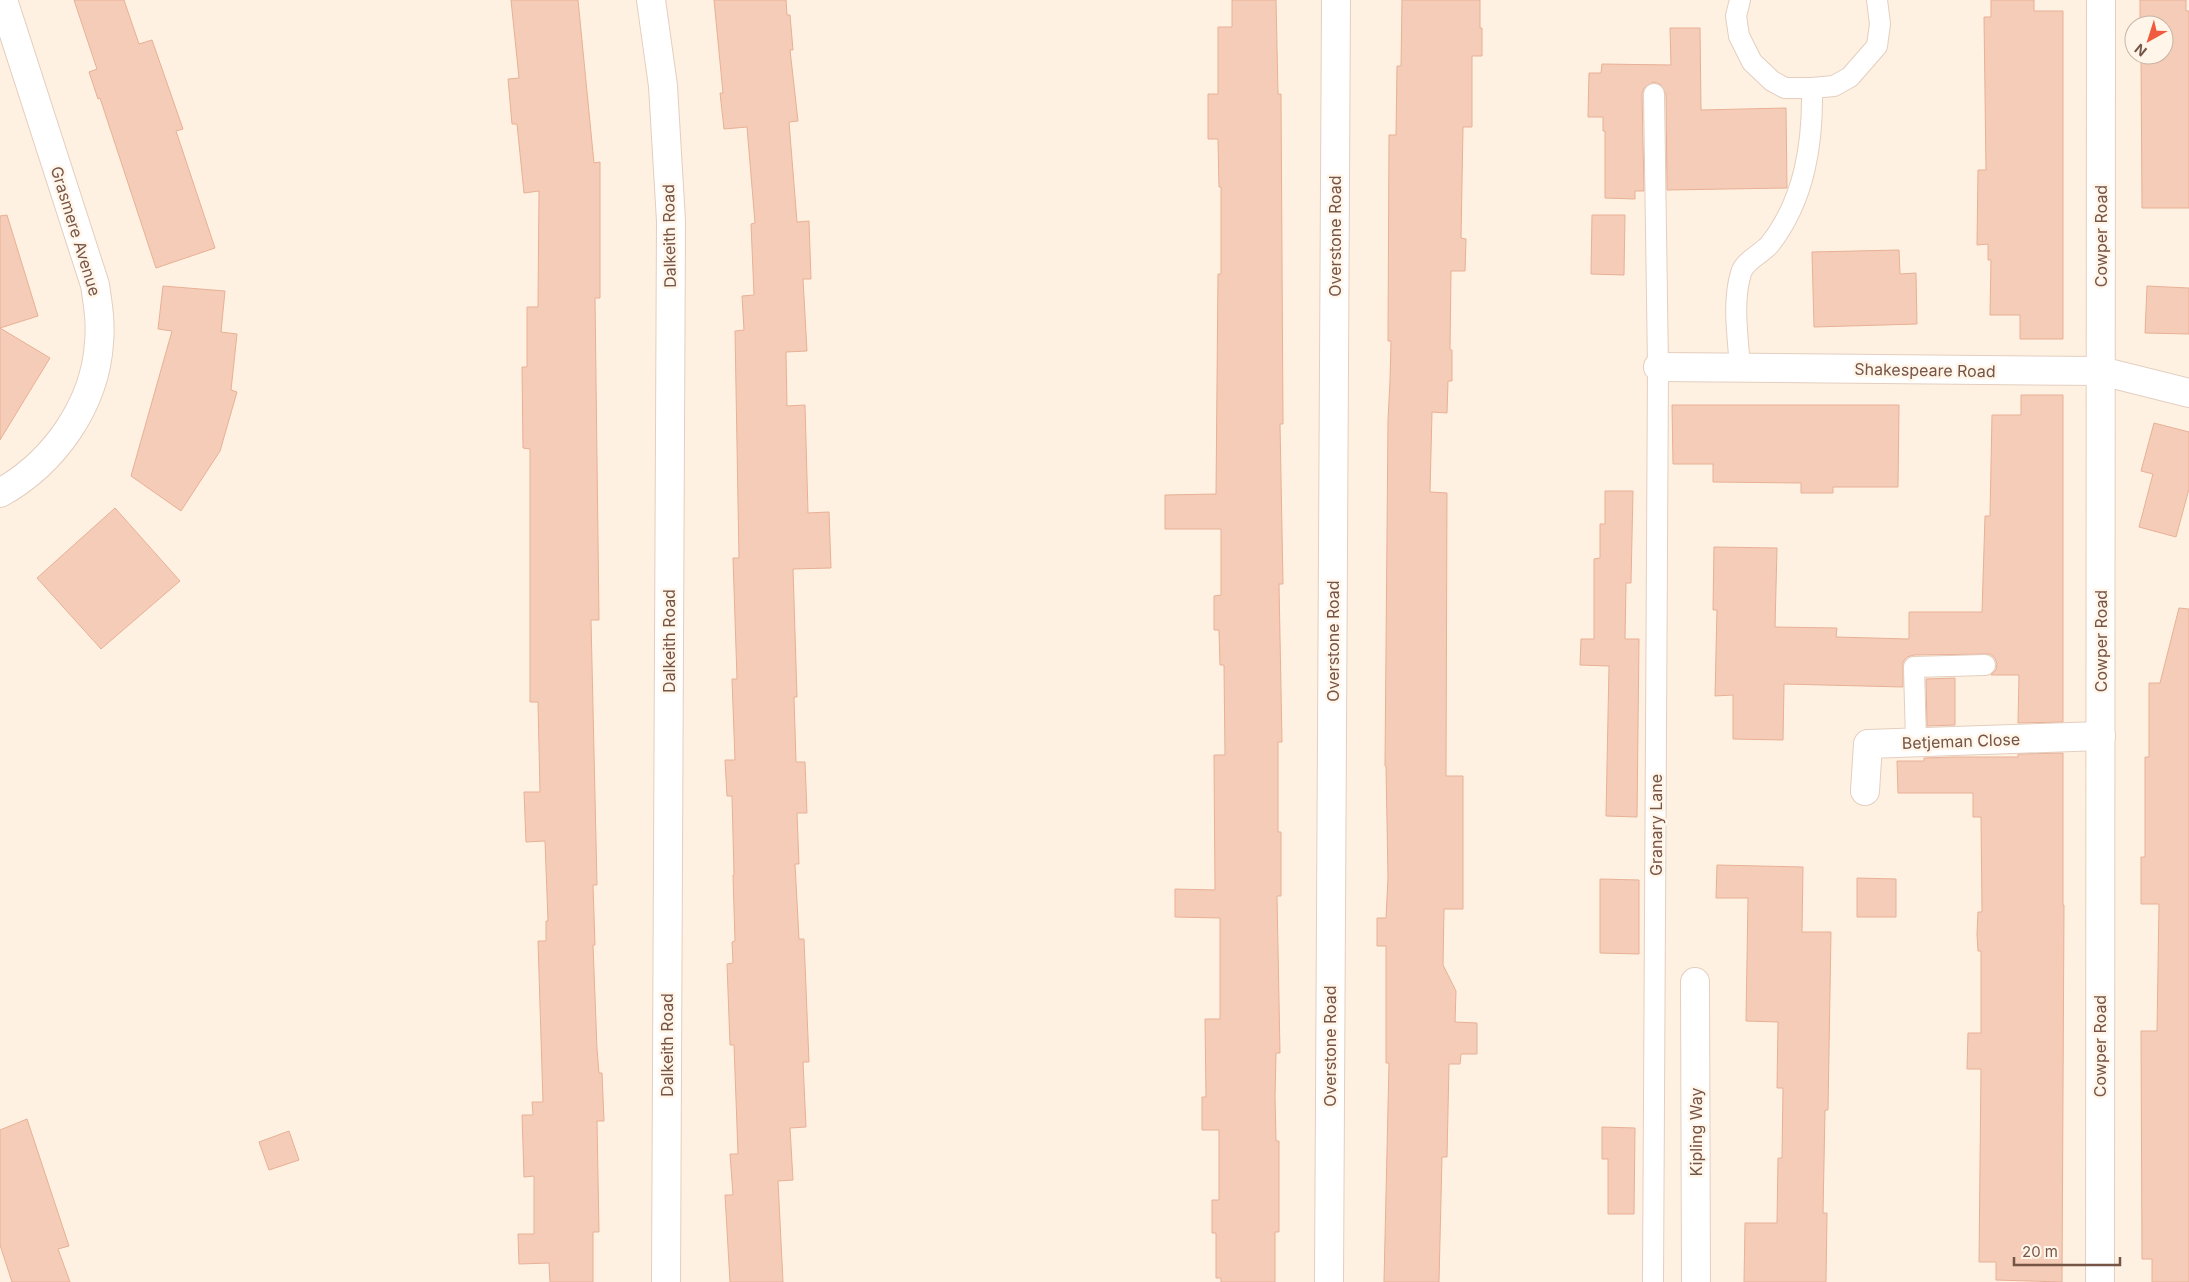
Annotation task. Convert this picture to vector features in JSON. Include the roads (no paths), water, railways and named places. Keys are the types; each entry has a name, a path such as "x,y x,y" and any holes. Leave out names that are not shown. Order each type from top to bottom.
{"street":[{"name":"Grasmere Avenue","path":"0,493 20,482 48,458 73,423 92,381 99,344 100,315 95,286 3,0"},
{"name":"Dalkeith Road","path":"651,0 663,86 671,221 666,1282"},
{"name":"Overstone Road","path":"1329,1282 1336,0"},
{"name":"Cowper Road","path":"2100,1282 2101,0"},
{"name":"Shakespeare Road","path":"1658,367 2101,371 2189,393"},
{"name":"Betjeman Close","path":"1865,791 1868,744 2101,736"},
{"name":"Kipling Way","path":"1695,982 1696,1282"}],"lane":[{"path":"1740,0 1736,16 1739,36 1752,62 1772,81 1785,88 1834,86 1850,77 1877,46 1880,24 1877,0"},
{"path":"1740,368 1735,305 1741,270 1770,244 1792,209 1806,169 1813,122 1812,88"},
{"name":"Granary Lane","path":"1653,1282 1658,367 1654,94"},
{"path":"1916,742 1914,667 1986,665"}]}
